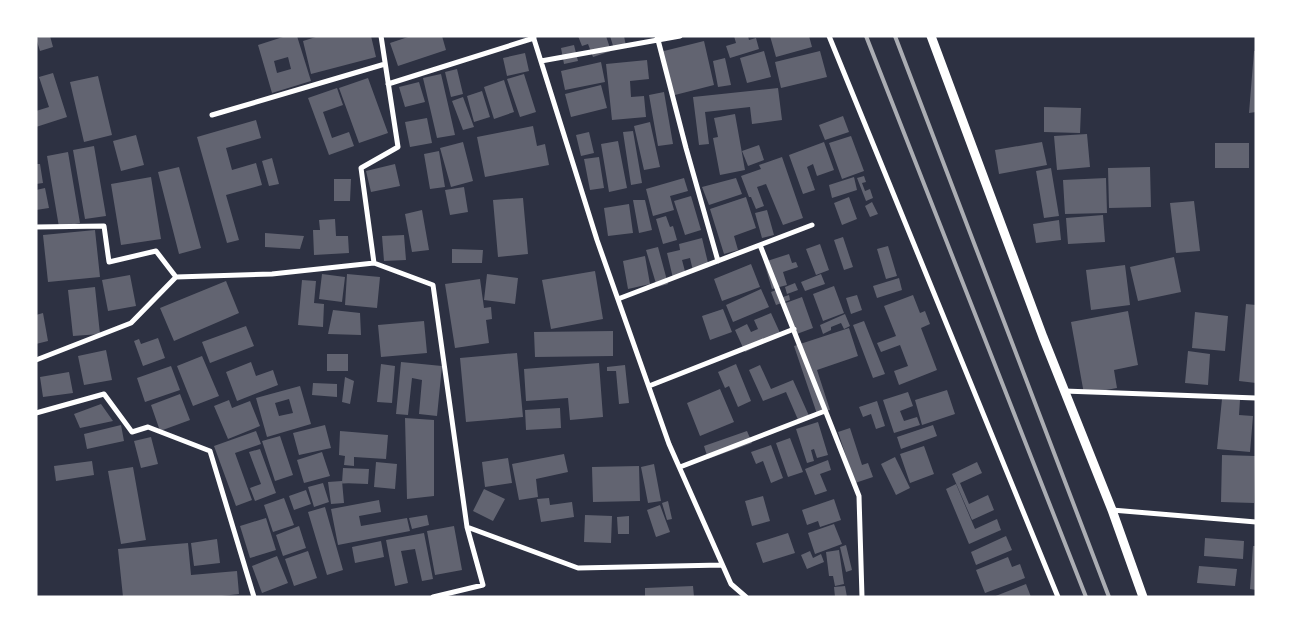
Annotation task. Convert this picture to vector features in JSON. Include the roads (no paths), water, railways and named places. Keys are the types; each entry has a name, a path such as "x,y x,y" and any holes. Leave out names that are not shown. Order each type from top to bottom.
{"street":[{"path":"374,263 361,168 398,147 381,36"},
{"path":"541,61 680,36"},
{"path":"829,36 1058,597"},
{"path":"931,36 1064,391 1112,510 1143,597"},
{"path":"388,84 534,37 597,240 669,444 731,584 746,597"},
{"path":"658,39 718,261"},
{"path":"212,114 385,64"},
{"path":"618,299 812,225"},
{"path":"36,227 104,226 109,262 156,251 176,276"},
{"path":"760,245 859,496 862,597"},
{"path":"36,360 131,323 176,276 272,274 374,263 433,284 467,527 483,585 433,597"},
{"path":"649,386 794,329"},
{"path":"1064,391 1256,398"},
{"path":"36,413 104,394 132,432 148,427 210,450 254,597"},
{"path":"680,467 825,411"},
{"path":"1112,510 1256,522"},
{"path":"467,527 578,568 722,564"}],"railway":[{"path":"866,36 1086,597"},
{"path":"895,36 1109,597"}]}
